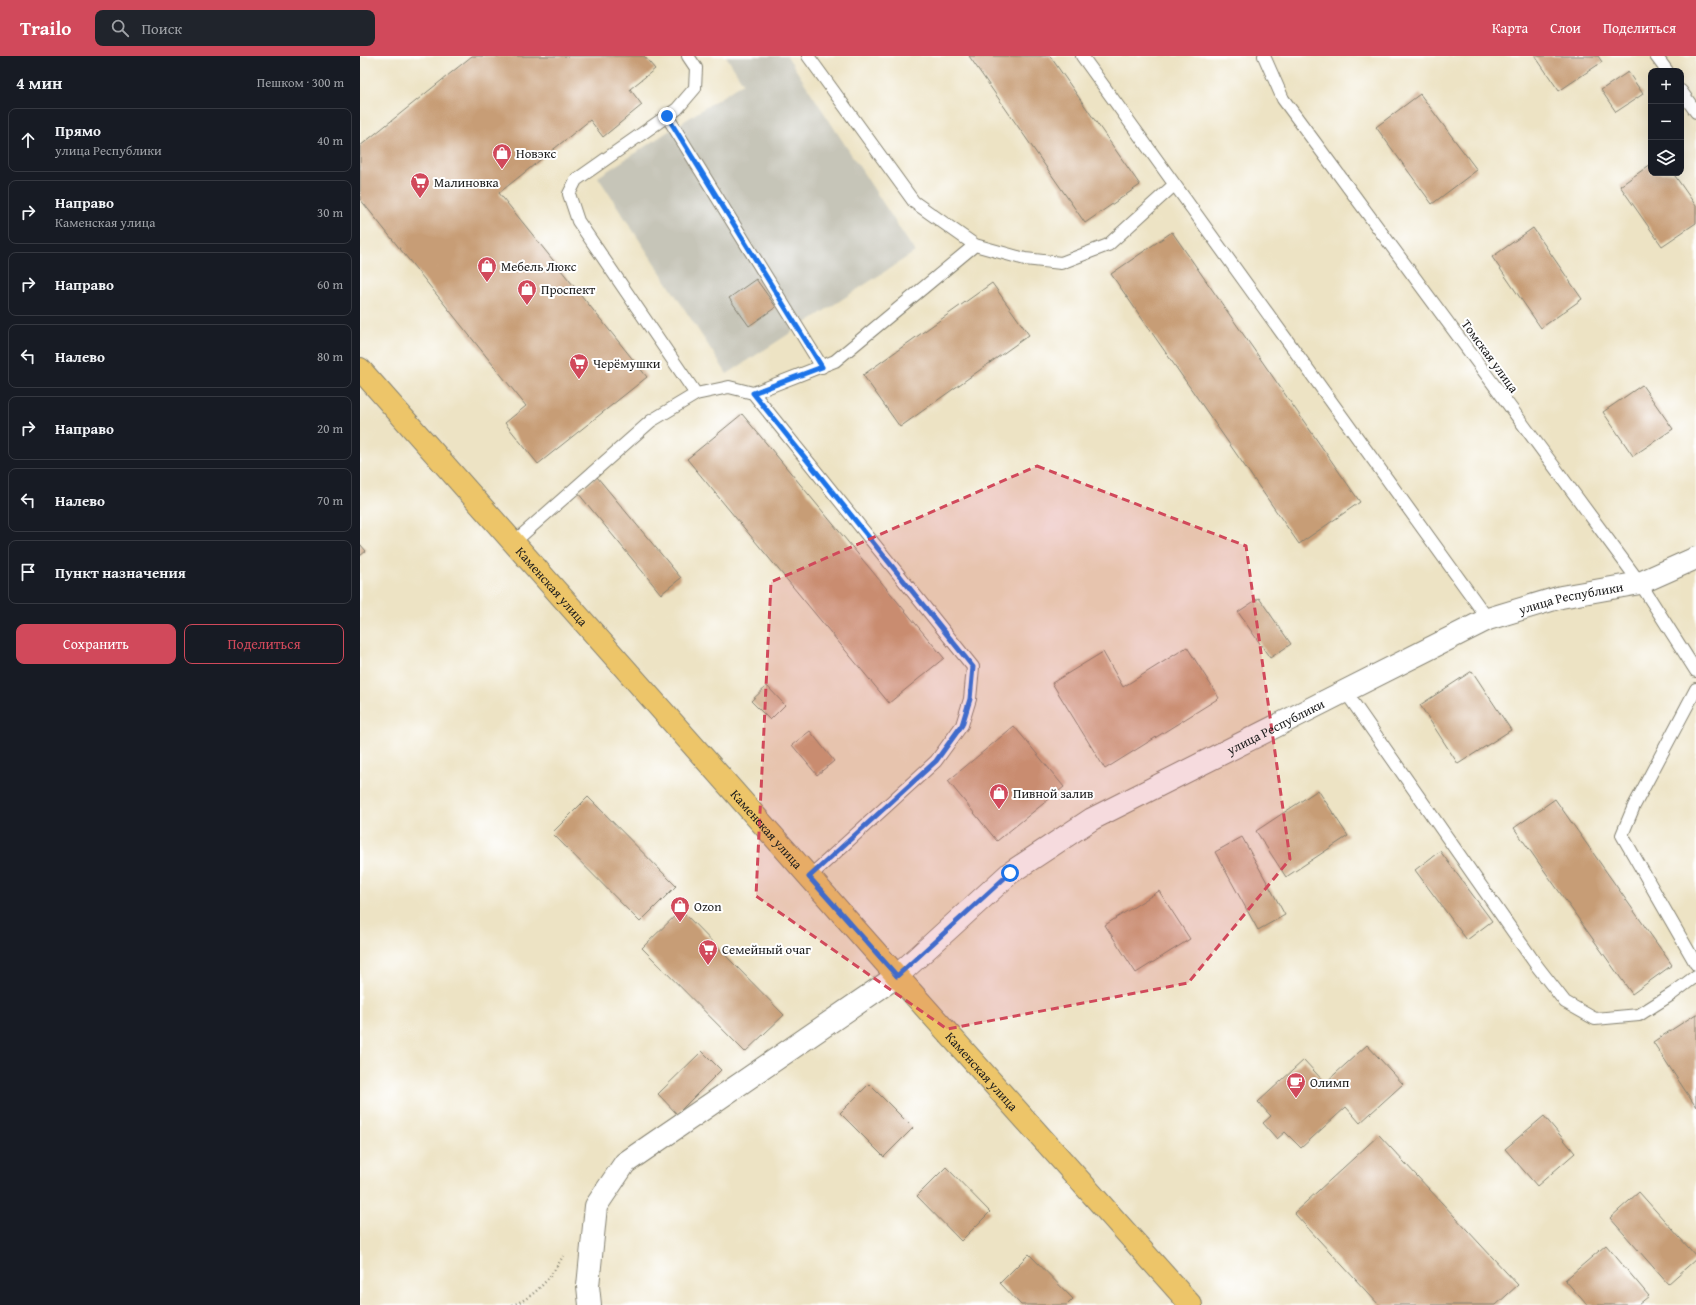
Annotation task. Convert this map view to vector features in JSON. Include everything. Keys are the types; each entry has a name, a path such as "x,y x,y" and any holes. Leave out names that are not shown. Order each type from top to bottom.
{"main road":[{"name":"Каменская улица","path":"360,369 809,877 1192,1305"}],"street":[{"name":"улица Республики","path":"589,1295 596,1206 626,1163 897,976 1010,873 1092,819 1488,619 1561,597 1640,583 1696,558"},
{"path":"589,1295 603,1305"}],"lane":[{"path":"688,56 696,68 695,88 677,109 576,180 569,194 578,222 696,394"},
{"path":"808,56 914,202 974,245 1025,258 1060,263 1108,245 1174,185"},
{"path":"1082,56 1488,619"},
{"name":"Томская улица","path":"1264,56 1283,100 1640,583 1696,672"},
{"path":"1656,56 1665,68"},
{"path":"1684,95 1696,112"},
{"path":"667,116 822,367"},
{"path":"753,393 835,362 974,245"},
{"path":"514,543 651,421 696,394 728,386 753,393 973,667 970,699 962,725 936,761 809,877"},
{"path":"1696,689 1634,806 1622,835 1696,964"},
{"path":"1345,691 1538,966 1565,1002 1595,1019 1639,1015 1672,994 1696,976"}],"path":[{"path":"512,1305 520,1303 538,1290 557,1267 564,1253"}],"highlighted area":[{"path":"1037,466 1246,546 1290,859 1188,983 947,1029 756,896 771,582"}],"shaded area":[{"path":"726,56 787,56 915,252 727,374 598,177 743,83"}],"building":[{"path":"472,56 644,56 655,69 630,89 642,105 603,137 590,120 499,193 647,377 538,464 505,423 526,406 360,199 360,146"},
{"path":"969,56 1050,56 1140,185 1085,223"},
{"path":"1535,56 1598,56 1602,62 1559,91"},
{"path":"1628,72 1643,94 1616,112 1601,90"},
{"path":"1420,94 1477,170 1432,204 1376,127"},
{"path":"1648,166 1648,176 1675,176 1696,206 1696,223 1662,246 1620,186"},
{"path":"1533,228 1582,299 1541,328 1492,257"},
{"path":"1172,232 1360,502 1299,544 1111,274"},
{"path":"756,279 776,307 749,326 729,298"},
{"path":"992,283 1029,335 900,427 863,375"},
{"path":"1642,385 1673,429 1633,456 1603,412"},
{"path":"742,414 944,658 889,703 687,459"},
{"path":"597,477 681,578 661,594 578,493"},
{"path":"360,544 366,551 360,556"},
{"path":"1259,598 1291,644 1270,658 1238,612"},
{"path":"1187,647 1219,698 1105,769 1052,683 1103,652 1123,687"},
{"path":"1472,671 1511,730 1458,764 1420,705"},
{"path":"767,686 785,705 770,720 751,701"},
{"path":"1014,726 1064,787 997,841 948,781"},
{"path":"810,731 834,761 817,775 792,745"},
{"path":"1318,790 1348,836 1286,877 1256,831"},
{"path":"588,797 676,886 640,922 552,833"},
{"path":"1555,799 1672,965 1632,994 1514,828"},
{"path":"1242,837 1285,915 1258,930 1215,852"},
{"path":"1440,851 1492,921 1467,940 1415,870"},
{"path":"1159,891 1190,939 1136,973 1105,925"},
{"path":"681,910 784,1015 745,1052 642,948"},
{"path":"1696,1014 1696,1107 1653,1042"},
{"path":"1367,1045 1403,1084 1360,1123 1346,1107 1301,1148 1285,1132 1277,1139 1263,1123 1271,1116 1258,1102 1304,1060 1325,1083"},
{"path":"702,1051 721,1070 677,1114 658,1094"},
{"path":"869,1084 913,1128 884,1157 840,1113"},
{"path":"1544,1116 1575,1153 1537,1186 1505,1149"},
{"path":"1379,1135 1518,1285 1496,1305 1379,1305 1294,1213"},
{"path":"946,1167 990,1212 961,1241 917,1196"},
{"path":"1639,1192 1696,1256 1696,1259 1668,1284 1610,1218"},
{"path":"1606,1245 1649,1296 1638,1305 1587,1305 1565,1280"},
{"path":"1029,1254 1073,1299 1067,1305 1021,1305 1000,1283"}],"place":[{"name":"Новэкс","path":"502,170"},
{"name":"Малиновка","path":"420,199"},
{"name":"Мебель Люкс","path":"487,283"},
{"name":"Проспект","path":"527,306"},
{"name":"Черёмушки","path":"579,380"},
{"name":"Пивной залив","path":"999,810"},
{"name":"Ozon","path":"680,923"},
{"name":"Семейный очаг","path":"708,966"},
{"name":"Олимп","path":"1296,1099"}],"route":[{"path":"667,116 822,367 753,393 973,667 970,699 962,725 936,761 809,877 897,976 1010,873"}]}
